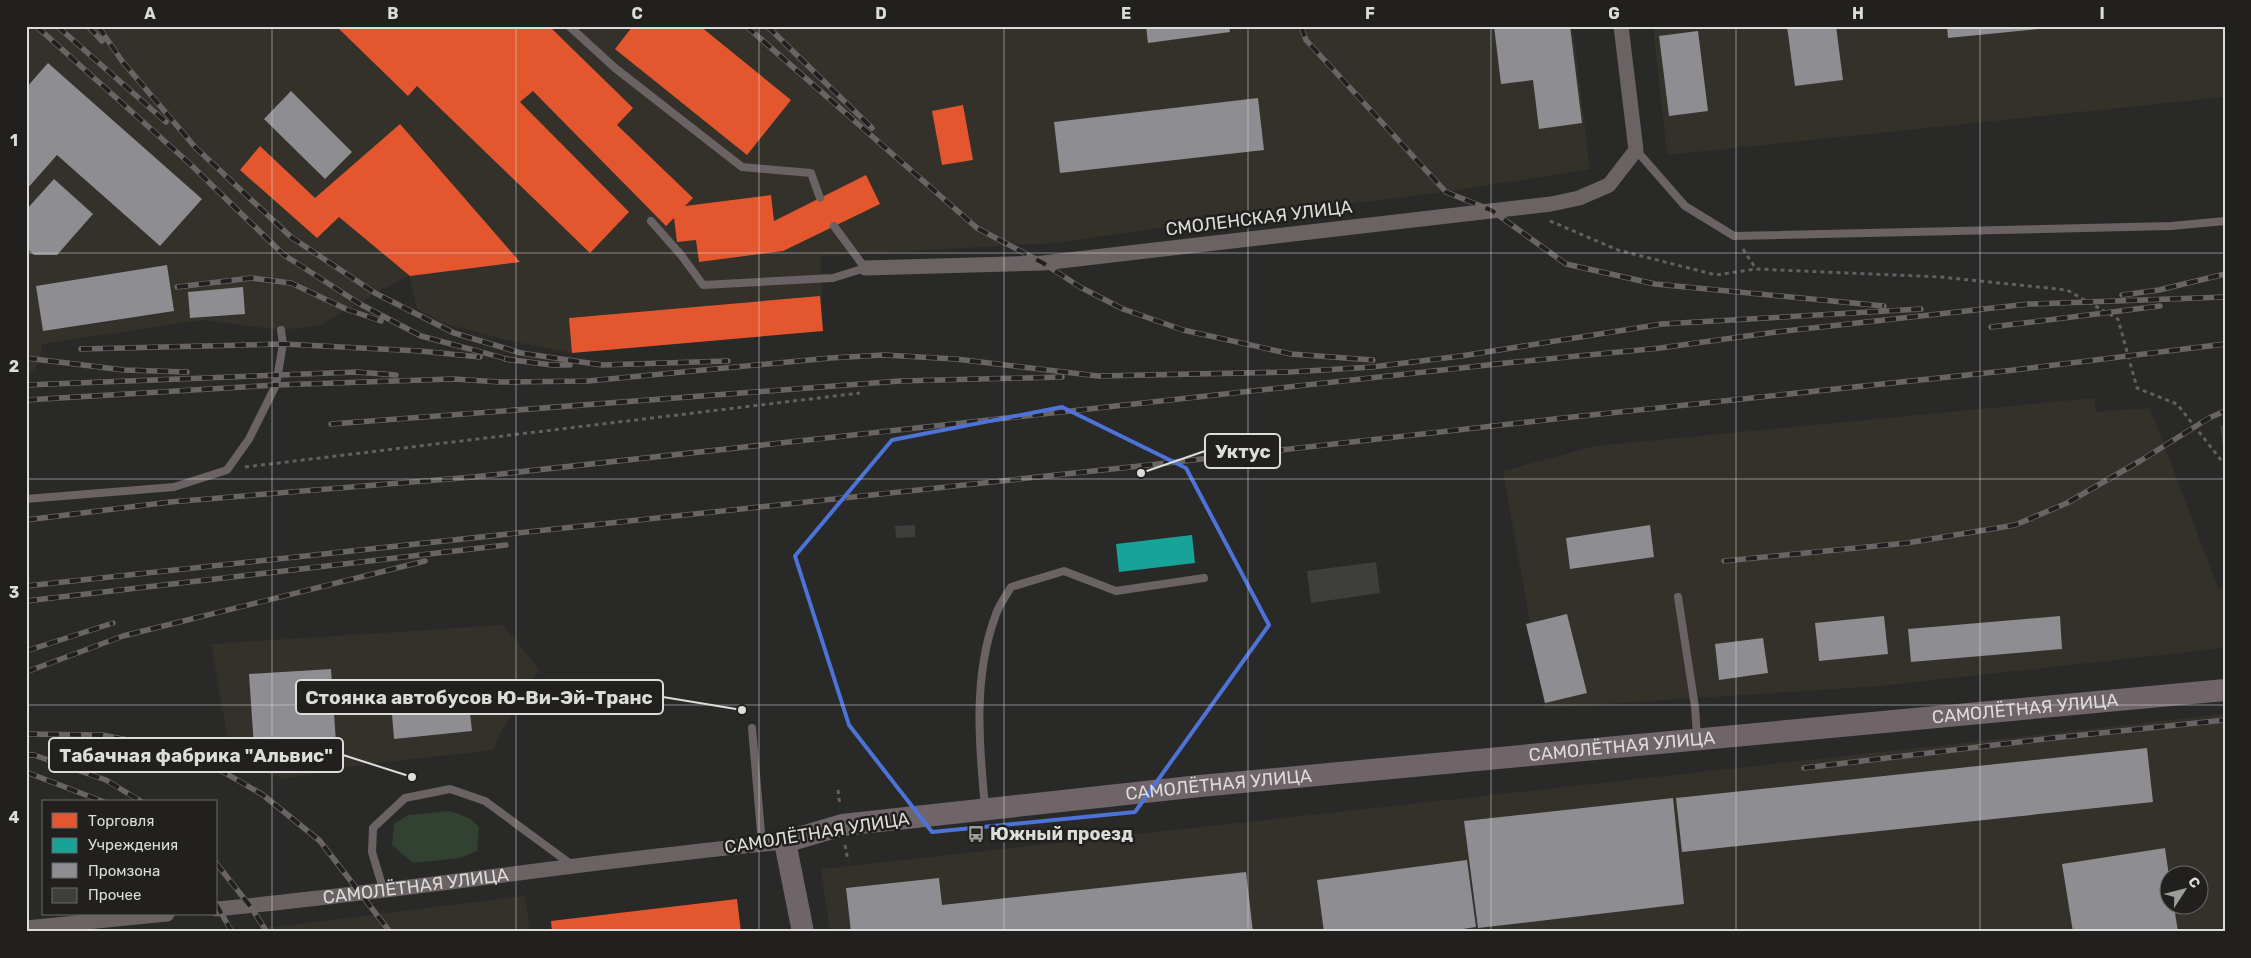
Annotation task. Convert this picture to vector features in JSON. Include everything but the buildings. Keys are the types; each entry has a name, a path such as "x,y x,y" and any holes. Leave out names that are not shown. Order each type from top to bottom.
{"main road":[{"name":"САМОЛЁТНАЯ УЛИЦА","path":"785,842 842,825 985,809 1697,738 2225,690"},
{"path":"785,842 802,932"}],"street":[{"path":"1622,26 1636,150"},
{"name":"СМОЛЕНСКАЯ УЛИЦА","path":"865,268 1043,263 1517,208 1579,198 1609,185 1636,150"},
{"name":"САМОЛЁТНАЯ УЛИЦА","path":"218,909 384,892 574,866 785,842"},
{"path":"26,928 147,916"}],"lane":[{"path":"569,26 615,68 742,167 811,173 820,198"},
{"path":"1636,150 1685,206 1734,236 2171,226 2225,222"},
{"path":"650,221 681,255 703,285 833,278 865,268 834,226"},
{"path":"26,499 174,487 227,470 248,439 276,385 283,344 281,330"},
{"path":"985,809 980,748 981,684 985,650 995,615 1011,587 1064,571 1116,590 1204,578"},
{"path":"1678,597 1695,707 1697,738"},
{"path":"752,728 762,844"},
{"path":"384,892 372,852 373,828 406,798 450,789 486,801 574,866"}],"path":[{"path":"1517,208 1618,250 1716,275 1756,269 1941,277 2067,290 2118,319 2137,388 2177,404 2225,465"},
{"path":"1734,236 1756,269"},
{"path":"227,470 860,393"}],"highlighted area":[{"path":"1062,407 1186,468 1269,625 1135,812 932,832 849,725 795,556 892,440"}],"shaded area":[{"path":"26,26 1573,26 1590,169 1445,192 1221,219 1056,243 821,256 823,331 572,353 501,339 443,323 417,309 409,276 375,293 360,304 346,309 321,325 281,330 201,320 42,344 40,361 31,373 26,373"},
{"path":"1653,26 2225,26 2225,97 1667,155"},
{"path":"2094,398 2096,412 2150,408 2218,588 2225,587 2225,648 1880,686 1545,708 1503,471 1595,446"},
{"path":"503,625 539,669 501,732 493,750 367,764 283,779 231,759 211,644"},
{"path":"2225,714 2225,932 830,932 821,869"},
{"path":"525,896 530,932 231,932"}],"green space":[{"path":"450,811 469,818 479,827 477,851 460,858 413,863 392,845 394,824 408,815"}],"railway":[{"path":"36,26 189,163 284,255 360,304 421,336 511,360"},
{"path":"57,26 166,122"},
{"path":"88,26 102,41"},
{"path":"98,26 122,61 195,147 291,237 375,293 454,333 521,353 602,365 728,361"},
{"path":"746,26 977,228 1043,263 1080,287 1123,309 1183,330 1291,354 1373,360"},
{"path":"767,26 872,128"},
{"path":"1301,26 1306,40 1446,192 1491,210 1566,264 1655,284 1884,306"},
{"path":"2122,295 2159,290 2225,274"},
{"path":"177,287 251,278 291,283 346,309 381,321"},
{"path":"26,520 170,502 473,477 1506,363 1660,348 1776,332 2029,304 2225,297"},
{"path":"1991,327 2160,306"},
{"path":"26,400 276,385 453,379 500,382 588,381 830,358 884,355 956,359 1098,376 1290,372 1372,367 1461,356 1662,324 1921,309"},
{"path":"81,349 283,344 420,351 480,357"},
{"path":"26,586 2014,370 2225,344"},
{"path":"26,358 124,370 187,372"},
{"path":"505,359 552,365 570,365"},
{"path":"26,385 356,372 396,375"},
{"path":"331,424 900,381 1062,377"},
{"path":"1724,561 1907,543 2015,525 2067,503 2209,418 2225,411"},
{"path":"26,601 506,545"},
{"path":"26,672 123,636 425,561"},
{"path":"26,651 113,623"},
{"path":"1804,768 2053,738 2225,720"},
{"path":"26,734 102,735 189,752 263,795 320,841 390,932"},
{"path":"26,755 34,755 106,780 139,800"},
{"path":"26,772 99,800"},
{"path":"218,866 250,906 267,932"},
{"path":"218,908 232,932"}],"place":[{"name":"Уктус","path":"1141,473"},
{"name":"Стоянка автобусов Ю-Ви-Эй-Транс","path":"742,710"},
{"name":"Табачная фабрика \"Альвис\"","path":"412,777"},
{"name":"Южный проезд","path":"976,834"}]}
